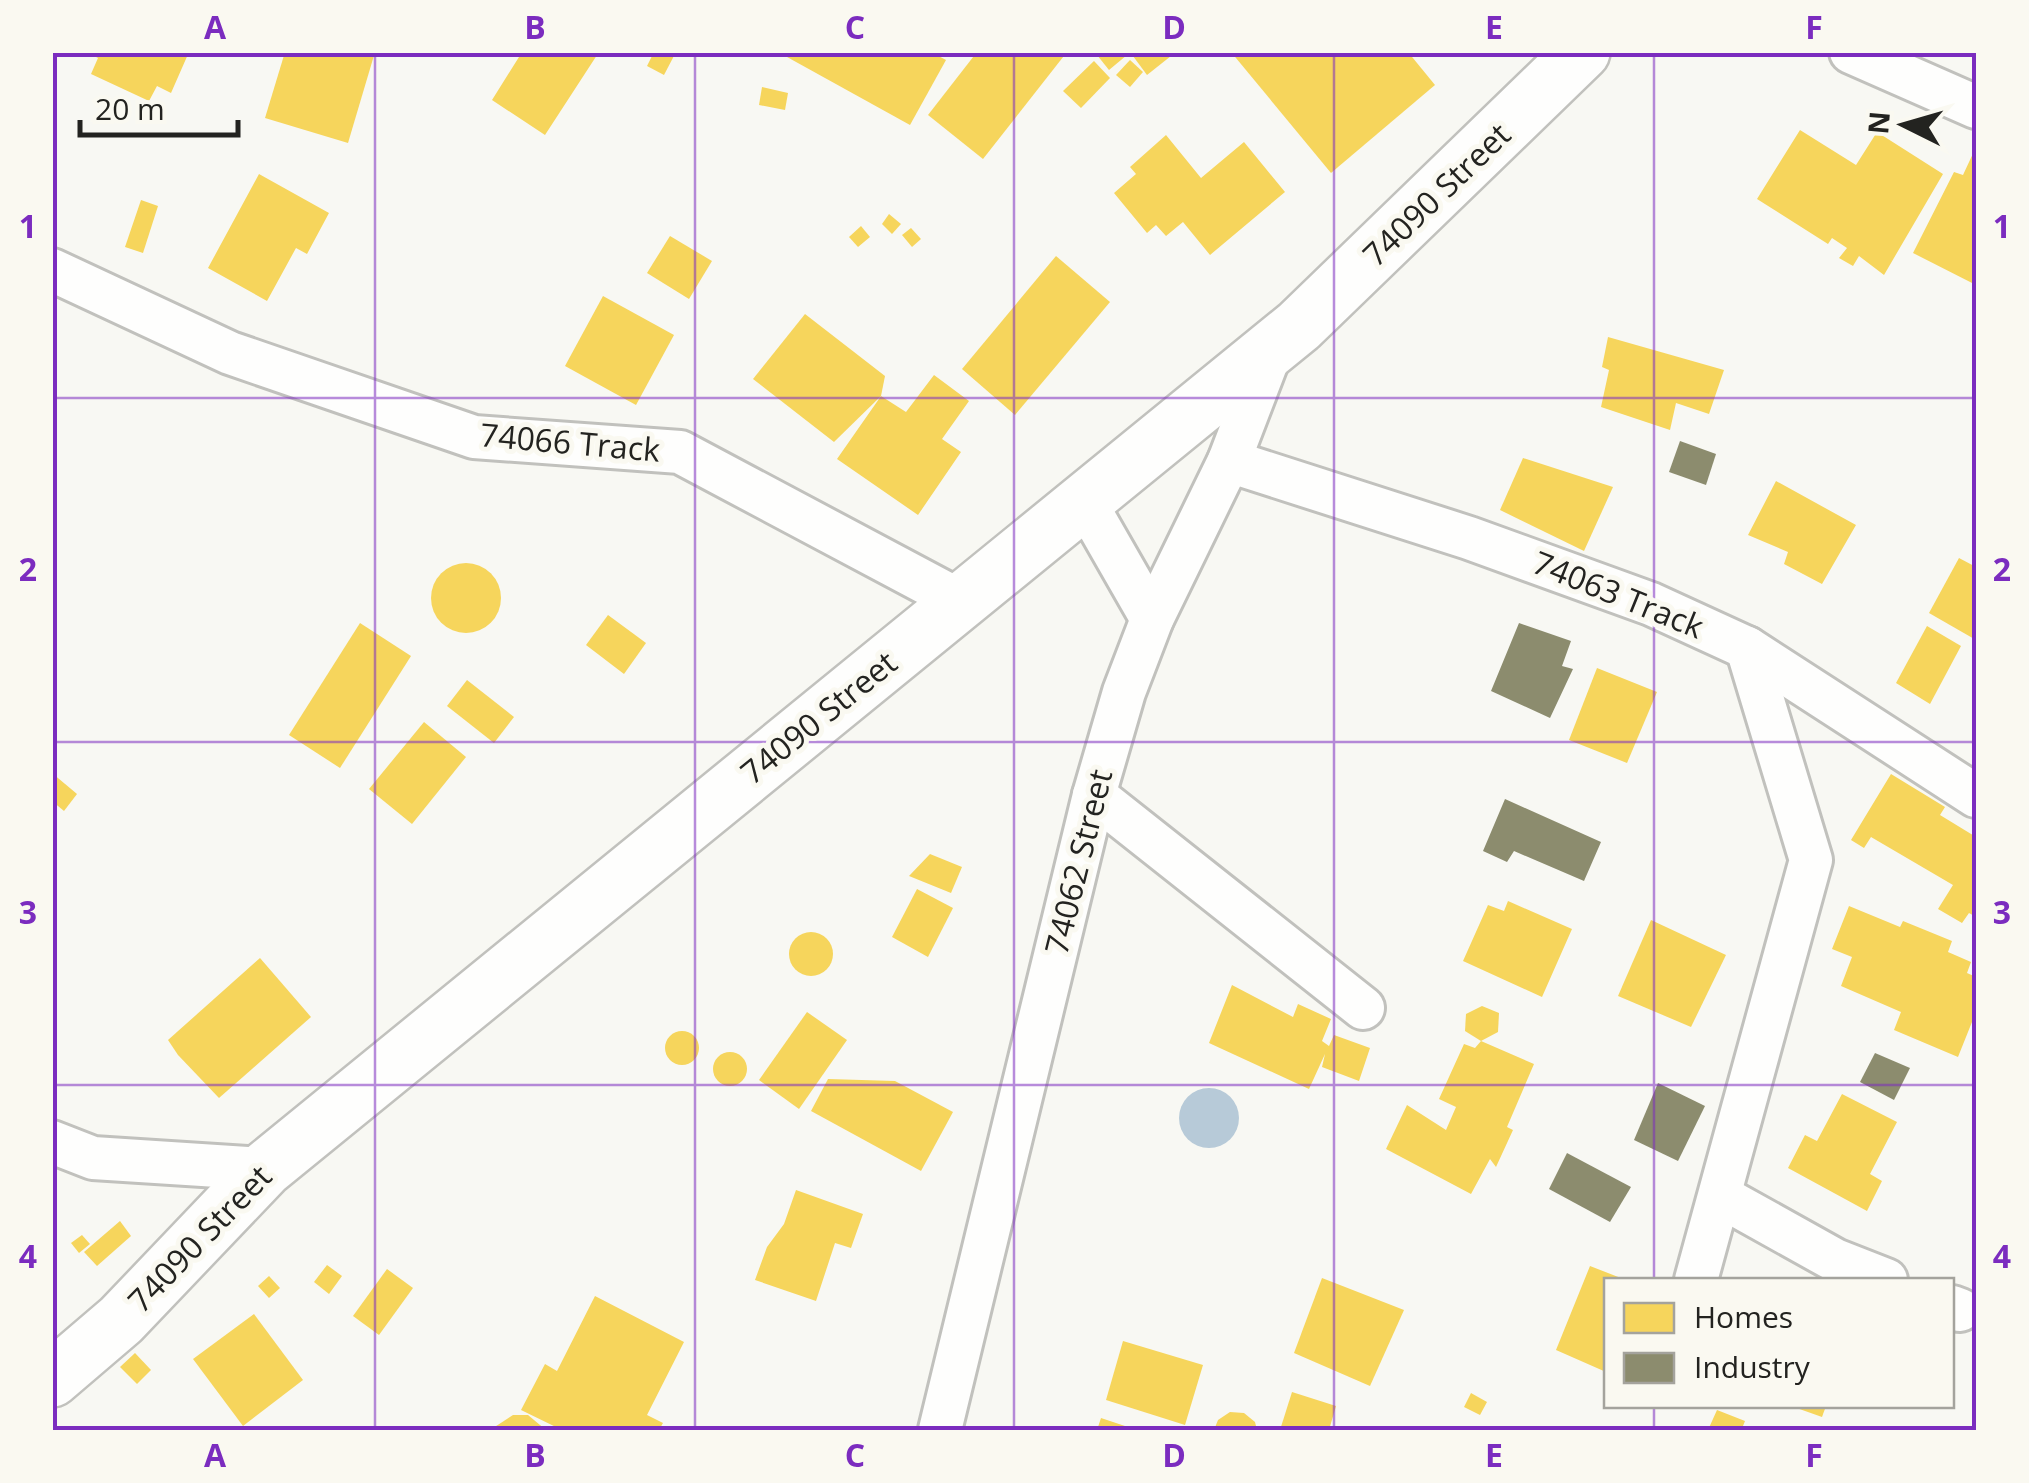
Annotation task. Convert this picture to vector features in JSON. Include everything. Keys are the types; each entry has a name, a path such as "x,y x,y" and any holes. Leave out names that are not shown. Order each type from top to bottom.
{"street":[{"name":"74090 Street","path":"52,1379 121,1320 265,1169 1299,326 1582,52"},
{"path":"1851,52 1976,107"},
{"name":"74066 Track","path":"52,270 230,353 474,437 680,452 962,602"},
{"name":"74062 Street","path":"940,1430 1094,795 1124,692 1152,619 1229,461 1270,354 1299,326"},
{"name":"74063 Track","path":"1229,461 1469,538 1651,604 1747,648 1976,796"},
{"path":"1085,502 1152,619"},
{"path":"1697,1278 1810,860 1747,648"},
{"path":"1094,795 1362,1008"},
{"path":"52,1142 94,1158 265,1169"},
{"path":"1720,1196 1835,1260 1881,1278"}],"water":[{"path":"1209,1088 1230,1097 1239,1118 1230,1139 1209,1148 1188,1139 1179,1118 1188,1097"}],"building: Homes":[{"path":"86,52 189,52 171,93 157,86 149,101 91,74 98,58"},
{"path":"285,52 375,52 348,143 265,118"},
{"path":"511,52 599,52 545,135 492,100 519,57"},
{"path":"654,52 676,52 664,75 647,66"},
{"path":"778,52 931,52 946,60 910,125"},
{"path":"977,52 1067,52 983,159 928,115"},
{"path":"1130,52 1176,52 1147,75"},
{"path":"1231,52 1408,52 1435,85 1331,173"},
{"path":"1097,55 1127,55 1109,70"},
{"path":"1130,60 1143,72 1130,87 1116,75"},
{"path":"1094,61 1110,78 1081,108 1063,91"},
{"path":"762,87 788,93 785,110 759,105"},
{"path":"1800,130 1856,165 1877,132 1943,174 1884,275 1859,256 1853,266 1839,258 1847,248 1832,238 1828,244 1757,199"},
{"path":"1166,135 1201,178 1244,142 1285,192 1210,255 1183,222 1166,236 1156,225 1147,233 1114,193 1136,174 1130,167"},
{"path":"1976,147 1976,285 1913,253 1954,172 1963,175"},
{"path":"259,174 329,213 307,254 296,248 267,301 208,268"},
{"path":"141,200 158,206 143,253 125,247"},
{"path":"889,214 901,224 892,234 882,224"},
{"path":"861,226 870,237 858,247 849,237"},
{"path":"911,228 921,239 912,247 902,235"},
{"path":"670,236 712,261 689,299 647,273"},
{"path":"1056,256 1110,302 1015,415 962,369"},
{"path":"603,296 674,335 636,405 565,366"},
{"path":"805,314 885,376 881,396 834,442 753,379"},
{"path":"1608,337 1724,370 1709,414 1676,403 1670,430 1601,407 1609,370 1602,367"},
{"path":"934,375 969,401 942,439 961,452 918,515 837,459 881,396 906,412"},
{"path":"1523,458 1613,487 1584,551 1500,510"},
{"path":"1776,481 1856,525 1822,584 1784,564 1788,552 1748,535"},
{"path":"1959,558 1976,567 1976,640 1929,613"},
{"path":"466,563 491,573 501,598 491,623 466,633 441,623 431,598 441,573"},
{"path":"608,615 646,643 624,674 586,645"},
{"path":"360,623 411,656 340,768 289,735"},
{"path":"1927,626 1961,646 1930,704 1896,683"},
{"path":"1597,668 1657,692 1627,763 1569,740"},
{"path":"467,680 514,717 494,743 447,706"},
{"path":"424,722 466,757 412,824 369,789"},
{"path":"52,773 77,794 64,811 52,801"},
{"path":"1891,774 1945,807 1940,815 1976,837 1976,917 1969,913 1962,923 1938,909 1953,885 1871,837 1864,848 1851,840"},
{"path":"930,854 962,867 951,893 909,876"},
{"path":"917,889 953,908 928,957 892,937"},
{"path":"1508,901 1572,929 1542,997 1463,961 1488,905 1504,911"},
{"path":"1849,906 1900,927 1903,921 1952,941 1948,952 1971,962 1967,973 1976,977 1976,1012 1958,1057 1894,1030 1901,1012 1841,986 1852,957 1832,949"},
{"path":"1651,920 1726,955 1691,1027 1618,996"},
{"path":"811,932 827,938 833,954 827,970 811,976 795,970 789,954 795,938"},
{"path":"260,958 311,1017 219,1098 168,1040"},
{"path":"1232,985 1293,1017 1298,1004 1331,1019 1322,1041 1329,1046 1334,1035 1370,1048 1359,1081 1322,1067 1325,1054 1309,1089 1209,1043"},
{"path":"1482,1006 1499,1013 1498,1032 1481,1041 1465,1031 1466,1014"},
{"path":"807,1012 847,1040 799,1109 759,1080"},
{"path":"682,1031 694,1036 699,1048 694,1060 682,1065 670,1060 665,1048 670,1036"},
{"path":"1481,1041 1534,1064 1507,1127 1513,1130 1496,1167 1490,1159 1471,1194 1386,1149 1407,1105 1446,1130 1456,1107 1439,1099 1464,1044 1475,1048"},
{"path":"730,1052 742,1057 747,1069 742,1081 730,1086 718,1081 713,1069 718,1057"},
{"path":"828,1079 895,1081 953,1112 921,1171 811,1111"},
{"path":"1842,1094 1897,1122 1870,1174 1882,1181 1867,1211 1788,1168 1805,1135 1817,1141"},
{"path":"796,1190 863,1214 851,1248 835,1243 816,1301 755,1280 767,1247 784,1224"},
{"path":"120,1221 131,1236 97,1266 84,1252"},
{"path":"82,1235 90,1244 79,1253 71,1243"},
{"path":"327,1265 342,1276 329,1294 314,1282"},
{"path":"1590,1266 1621,1278 1604,1278 1604,1371 1556,1350"},
{"path":"387,1269 413,1288 379,1335 353,1316"},
{"path":"269,1276 280,1288 269,1298 258,1286"},
{"path":"1322,1278 1404,1310 1370,1386 1294,1353"},
{"path":"595,1296 684,1342 647,1415 663,1423 659,1430 562,1430 521,1410 545,1364 557,1371"},
{"path":"254,1314 303,1380 243,1426 193,1359"},
{"path":"1123,1341 1203,1365 1185,1425 1106,1400"},
{"path":"135,1353 151,1370 137,1384 120,1367"},
{"path":"1292,1392 1336,1406 1329,1430 1280,1430"},
{"path":"1471,1393 1487,1402 1480,1415 1464,1407"},
{"path":"1797,1408 1825,1408 1822,1417"},
{"path":"1717,1410 1745,1421 1743,1426 1752,1430 1708,1430"},
{"path":"1230,1412 1244,1413 1255,1422 1257,1430 1214,1430 1218,1420"},
{"path":"513,1415 528,1415 546,1430 490,1430"},
{"path":"1101,1418 1137,1430 1097,1430"}],"building: Industry":[{"path":"1680,441 1716,454 1706,485 1669,472"},
{"path":"1519,623 1571,641 1562,666 1573,669 1550,718 1491,691"},
{"path":"1505,799 1601,842 1584,881 1514,851 1507,862 1483,851"},
{"path":"1875,1053 1910,1068 1894,1100 1860,1082"},
{"path":"1658,1083 1705,1106 1678,1161 1634,1140"},
{"path":"1567,1153 1631,1187 1610,1222 1549,1189"}]}
